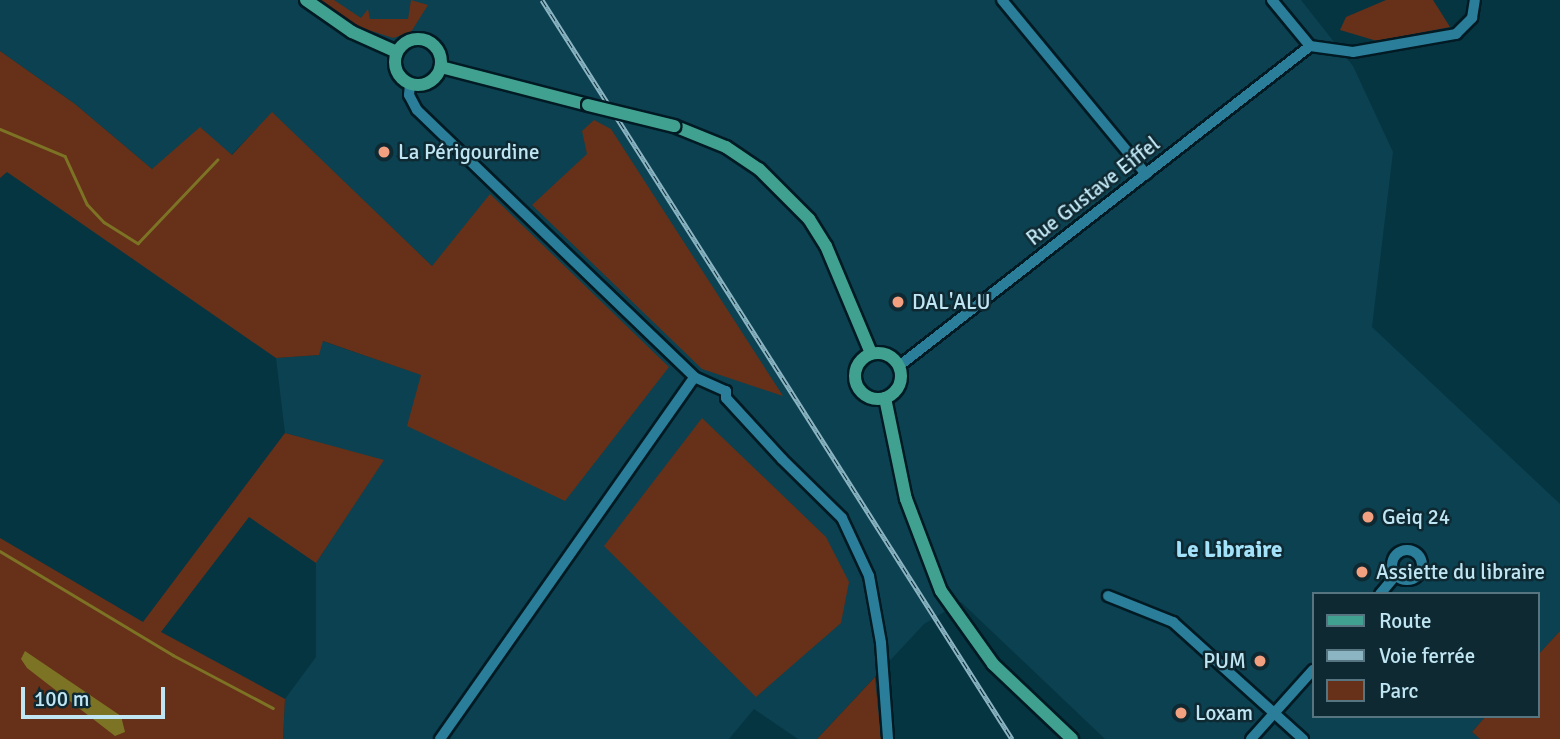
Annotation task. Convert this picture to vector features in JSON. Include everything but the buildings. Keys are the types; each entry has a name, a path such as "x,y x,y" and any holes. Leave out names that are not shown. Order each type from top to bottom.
{"main road":[{"path":"306,0 352,32 397,52"},
{"path":"422,38 435,45 441,66 426,84 410,84 395,67 397,52 407,41 422,38"},
{"path":"441,66 674,126 726,147 759,169 809,219 826,246 871,353"},
{"path":"871,353 884,353 899,366 901,382 885,398 864,396 856,384 858,362 871,353"},
{"path":"885,398 906,499 941,591 993,664 1072,739"}],"street":[{"path":"1002,0 1146,174"},
{"path":"1272,0 1310,46 1353,52 1456,34 1472,18 1475,0"},
{"name":"Rue Gustave Eiffel","path":"899,366 1310,46"},
{"path":"410,84 409,95 417,110 694,377 726,391 726,398 842,518 864,565 881,643 888,739"},
{"path":"440,739 694,377"},
{"path":"1382,592 1396,575"},
{"path":"1108,596 1173,622 1303,739"},
{"path":"1251,739 1312,671"}],"shaded area":[{"path":"0,0 1301,0 1353,66 1393,152 1372,327 1560,504 1560,631 1539,654 1539,592 1312,592 1312,718 1484,718 1472,732 1480,739 1105,739 961,602 924,624 817,739 798,739 754,709 729,739 283,739 285,699 316,657 316,563 383,461 285,433 276,358 318,355 322,341 422,375 491,195 432,266 272,113 231,155 152,169 75,104 0,51"},
{"path":"25,651 121,716 125,732 115,736 27,668 21,659"}],"green space":[{"path":"320,0 334,0 361,18 368,9 370,19 408,19 411,0 428,5 411,32 393,38 359,27"},
{"path":"1386,0 1433,0 1450,27 1377,41 1340,30 1346,17"},
{"path":"0,51 75,104 152,169 200,127 232,155 272,112 432,266 490,194 669,367 565,501 407,426 421,375 323,341 319,355 276,358 7,172 0,178"},
{"path":"594,120 611,129 783,396 702,369 532,205 587,154 582,131"},
{"path":"702,418 826,537 849,582 841,623 756,697 604,546"},
{"path":"285,433 384,460 316,563 249,517 161,632 285,699 283,739 0,739 0,538 143,622"},
{"path":"1560,631 1560,739 1480,739 1472,732 1484,718 1539,718 1539,654"},
{"path":"875,677 881,739 817,739"}],"waterway":[{"path":"0,129 65,156 87,204 104,222 138,243 217,160"},
{"path":"0,551 173,655 273,708"}],"railway":[{"path":"542,0 1012,739"}],"place":[{"name":"La Périgourdine","path":"384,152"},
{"name":"DAL'ALU","path":"898,302"},
{"name":"Geiq 24","path":"1368,517"},
{"name":"Assiette du libraire","path":"1362,572"},
{"name":"PUM","path":"1260,661"},
{"name":"Loxam","path":"1181,713"}],"district":[{"name":"Le Libraire","path":"1229,550"}]}
